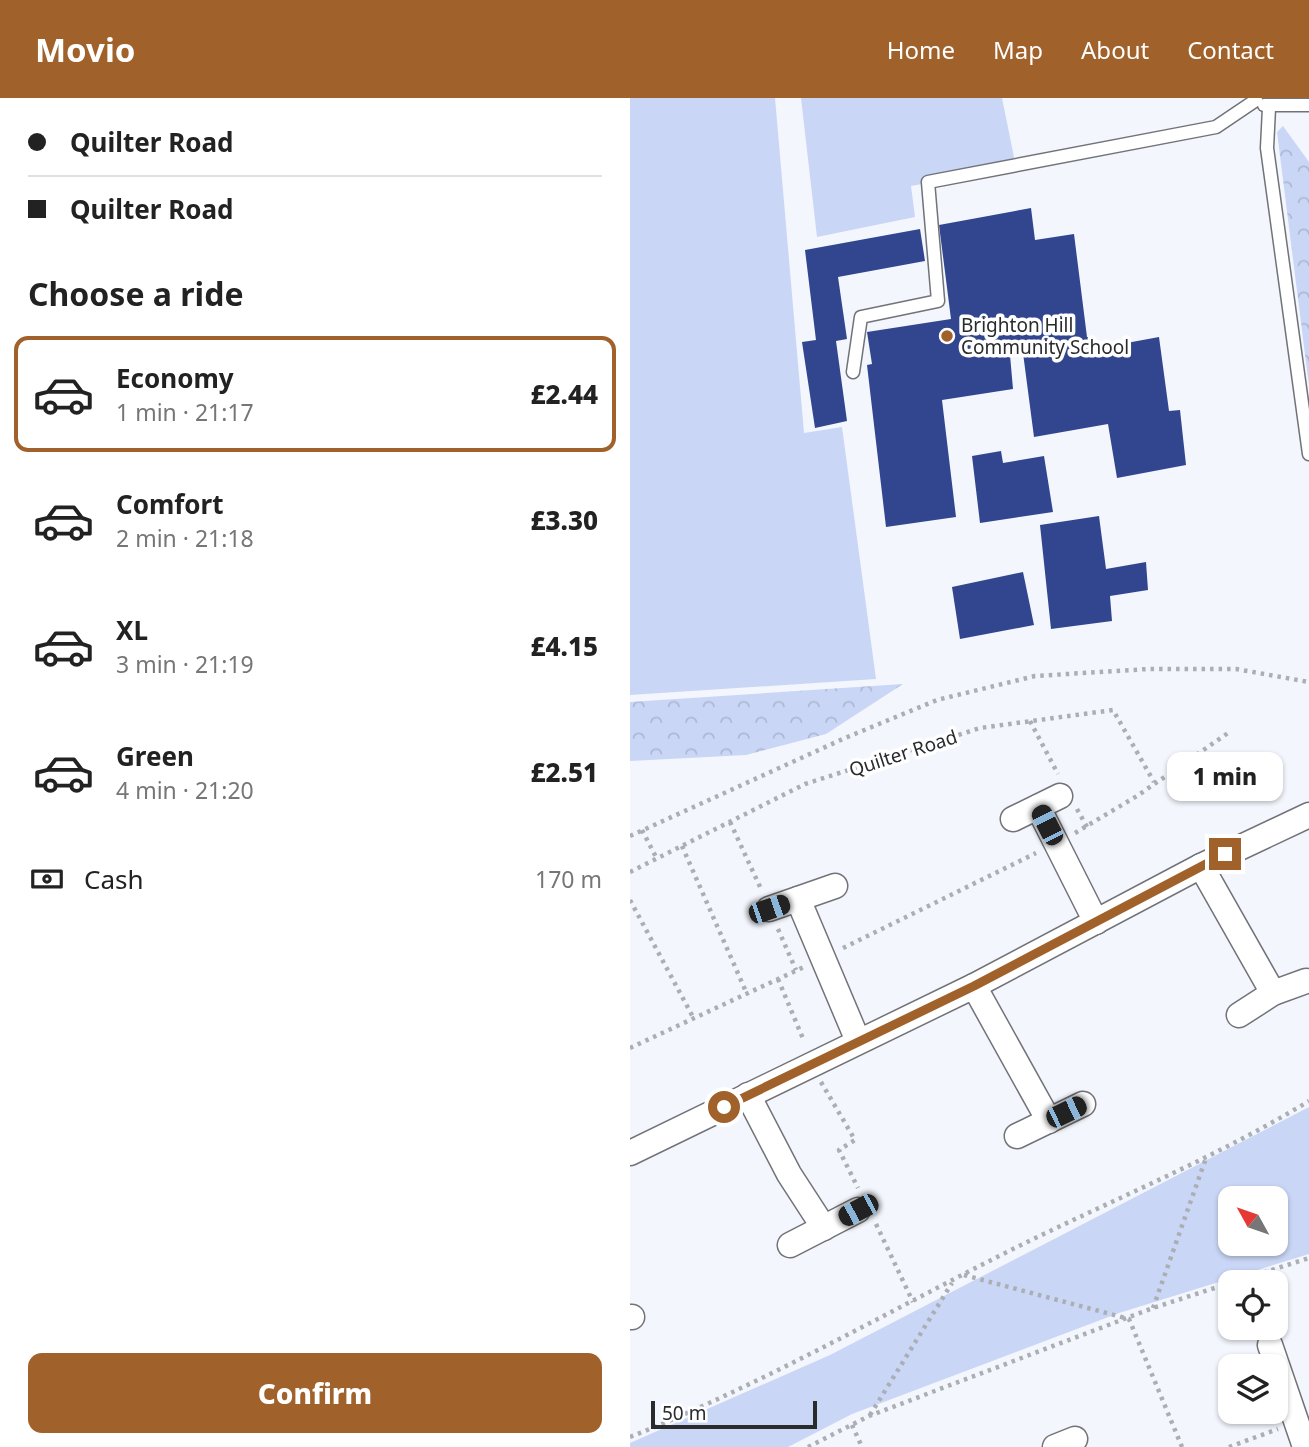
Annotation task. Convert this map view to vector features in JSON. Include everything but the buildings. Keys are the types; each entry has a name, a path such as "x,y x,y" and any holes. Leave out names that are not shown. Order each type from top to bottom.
{"street":[{"path":"1013,819 1060,796"},
{"path":"1038,807 1096,922"},
{"path":"630,1153 974,986 1201,866 1309,815"},
{"path":"1201,866 1273,993"},
{"path":"769,909 835,886"},
{"path":"798,899 858,1041"},
{"path":"1239,1015 1273,993 1306,981"},
{"path":"974,986 1049,1121"},
{"path":"748,1095 789,1174 824,1228"},
{"path":"1017,1136 1083,1104"},
{"path":"790,1245 865,1209"},
{"path":"1270,1345 1298,1405 1305,1447"}],"lane":[{"path":"853,372 861,317 939,301 928,182 1216,127 1256,99 1269,107 1309,105"},
{"path":"1269,107 1267,148 1309,454"}],"path":[{"path":"630,836 845,738 937,700 1035,676 1236,669 1309,682"},
{"name":"Quilter Road","path":"630,872 805,784 980,728 1113,710 1154,782"},
{"path":"630,1048 886,929 1056,843 1112,812 1228,733"},
{"path":"642,830 657,859"},
{"path":"682,846 747,994"},
{"path":"630,900 693,1017"},
{"path":"778,979 804,1041"},
{"path":"818,1076 855,1140 839,1150 865,1209 914,1302"},
{"path":"630,1437 812,1354 964,1275 1245,1140 1309,1101"},
{"path":"1153,1308 1206,1158"},
{"path":"1275,1270 1309,1258"},
{"path":"964,1275 1129,1319"},
{"path":"869,1416 953,1281"},
{"path":"808,1447 869,1416 1153,1308 1218,1287"},
{"path":"1129,1319 1182,1447"},
{"path":"1229,1447 1298,1405"},
{"path":"852,1424 862,1447"}],"green space":[{"path":"630,98 775,98 804,433 842,427 876,679 630,695"},
{"path":"801,98 1002,98 1016,167 911,186 915,217 817,237"},
{"path":"1283,126 1309,162 1309,386 1277,132"},
{"path":"903,684 826,734 746,755 630,761 630,702"},
{"path":"1309,1107 1309,1254 1257,1270 1218,1270 1218,1282 1119,1313 852,1414 788,1447 630,1447 630,1443 830,1355"}],"place":[{"name":"Brighton Hill Community School","path":"947,336"}],"route":[{"path":"724,1107 974,986 1225,854"}]}
